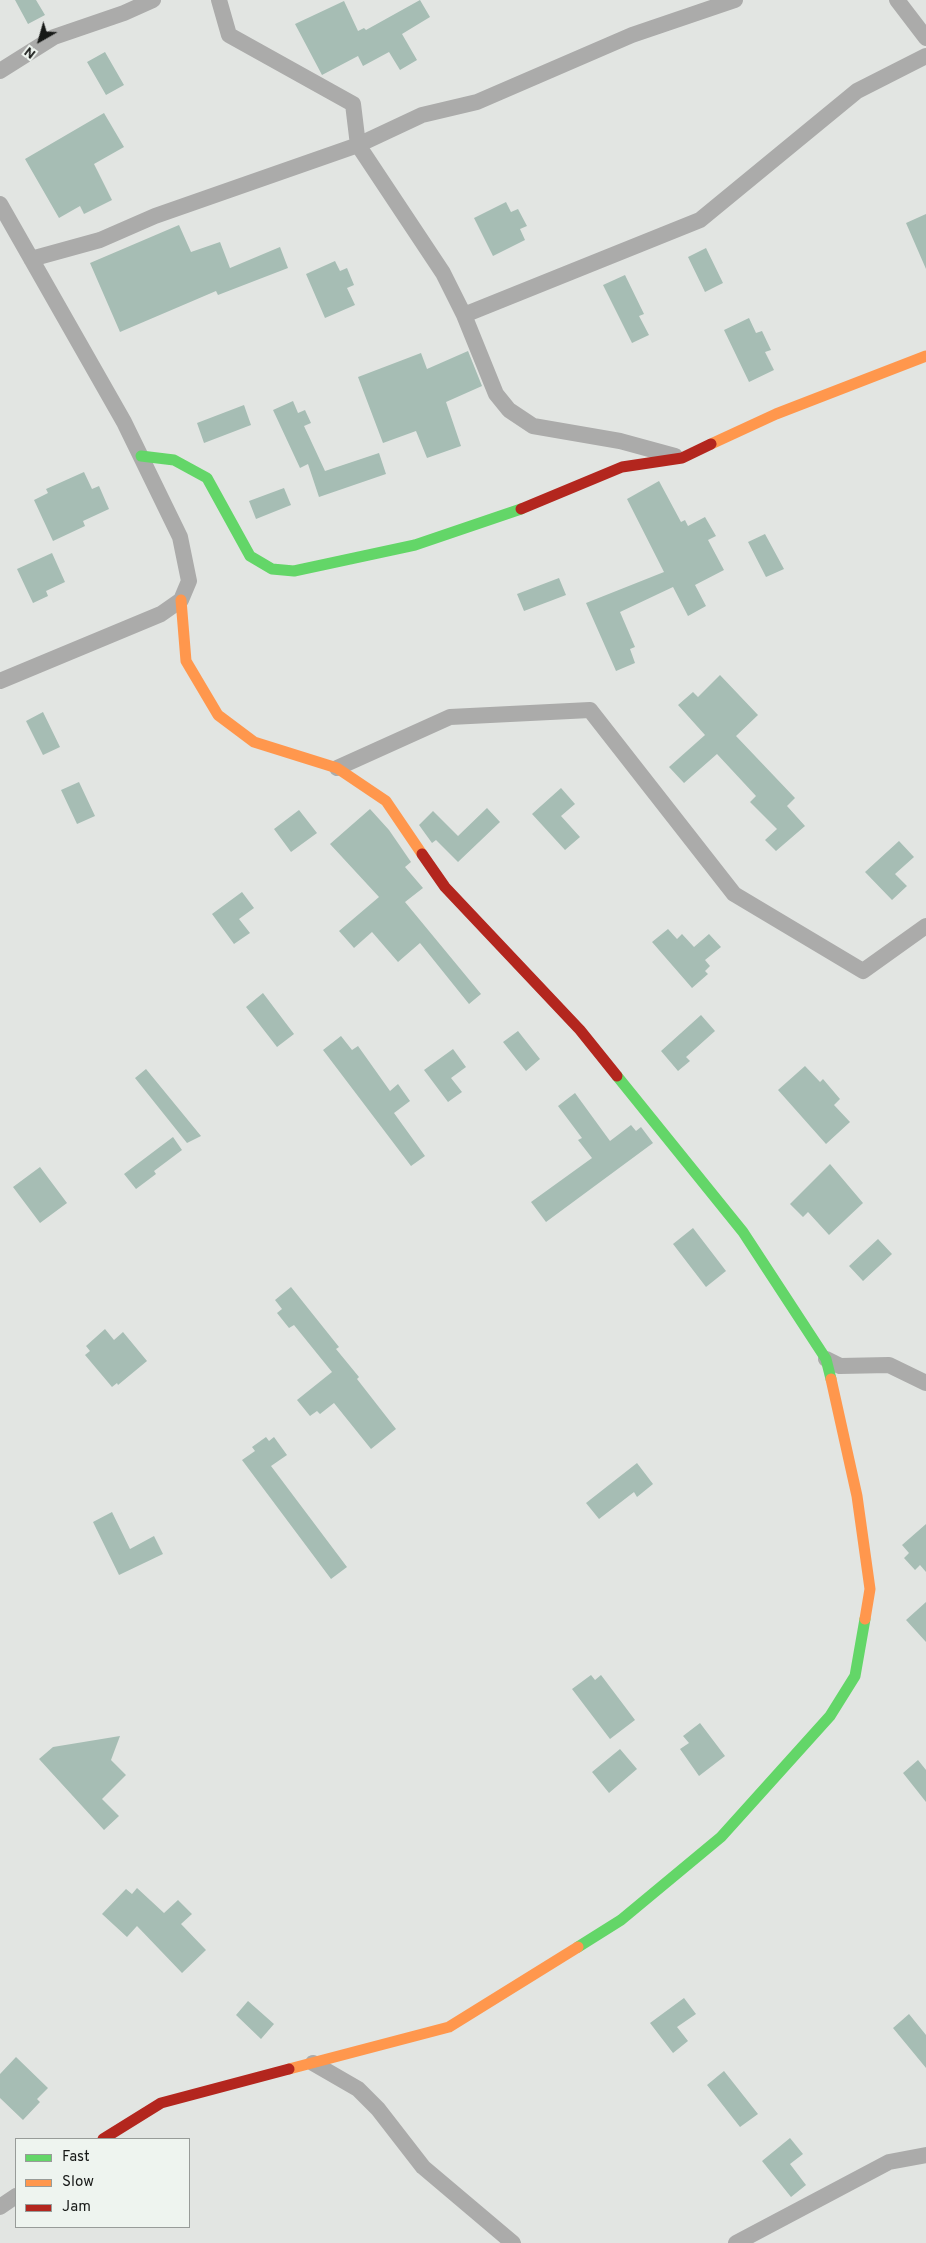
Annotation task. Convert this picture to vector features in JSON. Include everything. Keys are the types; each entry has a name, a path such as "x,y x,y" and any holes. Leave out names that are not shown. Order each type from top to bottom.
{"street":[{"path":"0,71 54,38 124,13 153,0"},
{"path":"219,0 229,35 353,104 358,145 420,235 464,316 496,394 509,410 520,420 533,426 620,441 682,458"},
{"path":"31,259 100,240 156,216 358,145 422,115 477,102 632,35 735,0"},
{"path":"897,0 926,38"},
{"path":"464,316 700,220 857,91 926,56"},
{"path":"0,204 76,333 124,422 180,538 189,581 181,600 186,661 218,715 254,742 337,768 386,801 445,887 580,1030 743,1232 826,1359 857,1496 870,1589 854,1676 830,1716 721,1837 621,1920 448,2027 161,2103 105,2138"},
{"path":"141,456 174,460 207,478 250,556 272,569 294,571 415,545 529,506 622,467 682,458 776,414 926,356"},
{"path":"0,682 161,614 181,600"},
{"path":"337,768 450,717 590,710 734,894 863,971 926,926"},
{"path":"826,1359 840,1366 888,1365 926,1384"},
{"path":"313,2063 358,2089 378,2110 422,2167 513,2243"},
{"path":"736,2243 889,2162 926,2155"},
{"path":"0,2207 15,2197"}],"building":[{"path":"15,0 36,0 45,15 28,24"},
{"path":"420,0 430,17 402,34 417,60 400,70 389,52 363,66 358,56 322,75 295,24 344,1 358,31 364,28 366,30"},
{"path":"105,52 124,85 106,95 87,62"},
{"path":"104,113 124,147 94,164 112,200 84,214 80,206 59,218 25,159"},
{"path":"506,202 511,212 518,209 527,226 520,229 525,240 493,256 474,218"},
{"path":"926,214 926,269 906,223"},
{"path":"179,225 191,252 220,242 230,268 280,247 288,268 218,295 216,291 120,332 90,263"},
{"path":"706,248 723,283 705,292 688,257"},
{"path":"335,261 340,271 347,268 354,285 347,288 355,305 325,318 306,274"},
{"path":"625,275 644,314 639,316 649,335 632,343 603,285"},
{"path":"749,318 756,333 762,331 771,350 765,352 774,370 749,382 724,330"},
{"path":"468,351 482,386 446,402 461,446 427,458 416,431 383,443 358,377 421,353 427,369"},
{"path":"293,401 298,413 305,410 311,423 304,426 325,471 379,453 386,474 319,497 308,464 300,468 273,410"},
{"path":"244,405 251,425 204,443 197,423"},
{"path":"84,472 92,489 99,486 109,509 83,521 85,526 53,541 34,500 48,493 46,489"},
{"path":"659,481 681,522 685,520 688,526 705,517 716,536 708,540 724,570 695,585 706,606 688,616 673,587 620,612 635,647 630,649 635,663 616,671 586,603 664,572 627,499"},
{"path":"284,488 291,505 256,519 249,501"},
{"path":"765,534 784,569 766,577 748,542"},
{"path":"52,553 65,582 46,591 48,596 33,603 17,569"},
{"path":"559,578 566,595 524,611 517,594"},
{"path":"720,675 758,715 736,736 795,798 787,806 805,826 776,851 765,840 777,829 750,802 756,796 717,754 684,783 669,767 705,735 678,705 693,692 698,697"},
{"path":"43,712 60,747 43,755 26,721"},
{"path":"79,782 95,816 77,824 61,790"},
{"path":"561,788 575,804 561,816 580,837 565,850 532,814"},
{"path":"487,808 500,822 458,862 436,840 432,843 419,825 433,811 458,836"},
{"path":"370,809 389,830 411,862 405,867 423,888 405,902 481,994 469,1004 420,943 398,962 372,932 354,948 339,931 379,897 330,844"},
{"path":"299,810 317,833 291,852 274,829"},
{"path":"899,841 914,857 895,874 907,886 892,900 865,872"},
{"path":"242,892 254,908 239,919 250,933 234,944 212,914"},
{"path":"668,929 677,939 682,934 694,947 709,934 721,947 705,960 710,966 705,971 708,974 692,988 652,942"},
{"path":"263,993 294,1034 277,1047 246,1007"},
{"path":"701,1015 715,1031 686,1057 690,1061 678,1071 661,1051"},
{"path":"518,1031 540,1059 526,1071 503,1042"},
{"path":"341,1036 352,1050 358,1046 390,1091 398,1084 410,1101 394,1113 425,1156 411,1166 323,1050"},
{"path":"453,1049 466,1067 451,1078 462,1092 448,1102 424,1070"},
{"path":"805,1066 820,1082 823,1079 840,1099 834,1105 850,1122 826,1144 778,1090"},
{"path":"146,1069 201,1136 187,1143 135,1078"},
{"path":"575,1093 610,1141 631,1125 636,1131 641,1127 653,1143 546,1222 531,1202 592,1158 578,1140 582,1138 558,1106"},
{"path":"173,1137 182,1150 154,1171 156,1174 136,1189 124,1174"},
{"path":"830,1164 863,1203 829,1235 808,1212 803,1217 790,1204"},
{"path":"40,1167 67,1203 40,1223 13,1187"},
{"path":"693,1228 726,1271 706,1287 673,1244"},
{"path":"878,1239 892,1254 863,1281 849,1266"},
{"path":"291,1287 339,1347 336,1349 359,1377 357,1379 396,1429 371,1449 334,1403 320,1414 317,1411 310,1416 297,1400 332,1372 294,1325 289,1328 277,1313 282,1309 275,1300"},
{"path":"105,1329 114,1340 123,1332 147,1361 118,1385 117,1383 112,1387 85,1355 90,1351 86,1346"},
{"path":"266,1437 269,1441 274,1437 287,1455 271,1466 347,1567 331,1579 242,1460 255,1451 252,1447"},
{"path":"637,1463 653,1484 637,1497 634,1492 599,1519 586,1503"},
{"path":"112,1512 130,1549 154,1536 163,1554 119,1575 93,1522"},
{"path":"926,1524 926,1572 920,1565 915,1570 904,1558 909,1553 902,1545"},
{"path":"926,1602 926,1642 906,1620"},
{"path":"591,1675 595,1680 601,1675 635,1720 610,1739 572,1689"},
{"path":"700,1723 725,1756 699,1776 680,1749 689,1743 683,1736"},
{"path":"120,1736 111,1760 126,1775 102,1799 119,1816 104,1830 39,1759 53,1747"},
{"path":"620,1749 637,1769 609,1793 592,1772"},
{"path":"918,1760 926,1770 926,1802 903,1773"},
{"path":"137,1888 164,1913 178,1900 192,1914 181,1924 206,1950 182,1973 137,1926 127,1937 102,1914 126,1889 132,1894"},
{"path":"684,1998 696,2014 677,2027 688,2041 673,2053 650,2023"},
{"path":"248,2001 274,2024 261,2039 236,2015"},
{"path":"909,2014 926,2035 926,2068 893,2028"},
{"path":"16,2057 48,2088 37,2099 40,2102 23,2120 0,2098 0,2074"},
{"path":"724,2071 758,2114 740,2127 707,2085"},
{"path":"790,2138 803,2154 790,2164 806,2185 791,2197 762,2161"}],"traffic: fast":[{"path":"141,456 174,460 207,478 250,556 272,569 294,571 415,545 521,509"},
{"path":"617,1076 743,1232 826,1359 831,1379"},
{"path":"578,1947 621,1920 721,1837 830,1716 855,1676 865,1619"}],"traffic: slow":[{"path":"711,444 776,414 926,356"},
{"path":"181,600 186,661 218,715 254,742 337,768 386,801 422,854"},
{"path":"831,1379 857,1496 870,1589 865,1619"},
{"path":"289,2069 449,2027 578,1947"}],"traffic: jam":[{"path":"521,509 622,467 682,458 711,444"},
{"path":"422,854 445,887 580,1030 617,1076"},
{"path":"105,2138 161,2103 289,2069"}]}
